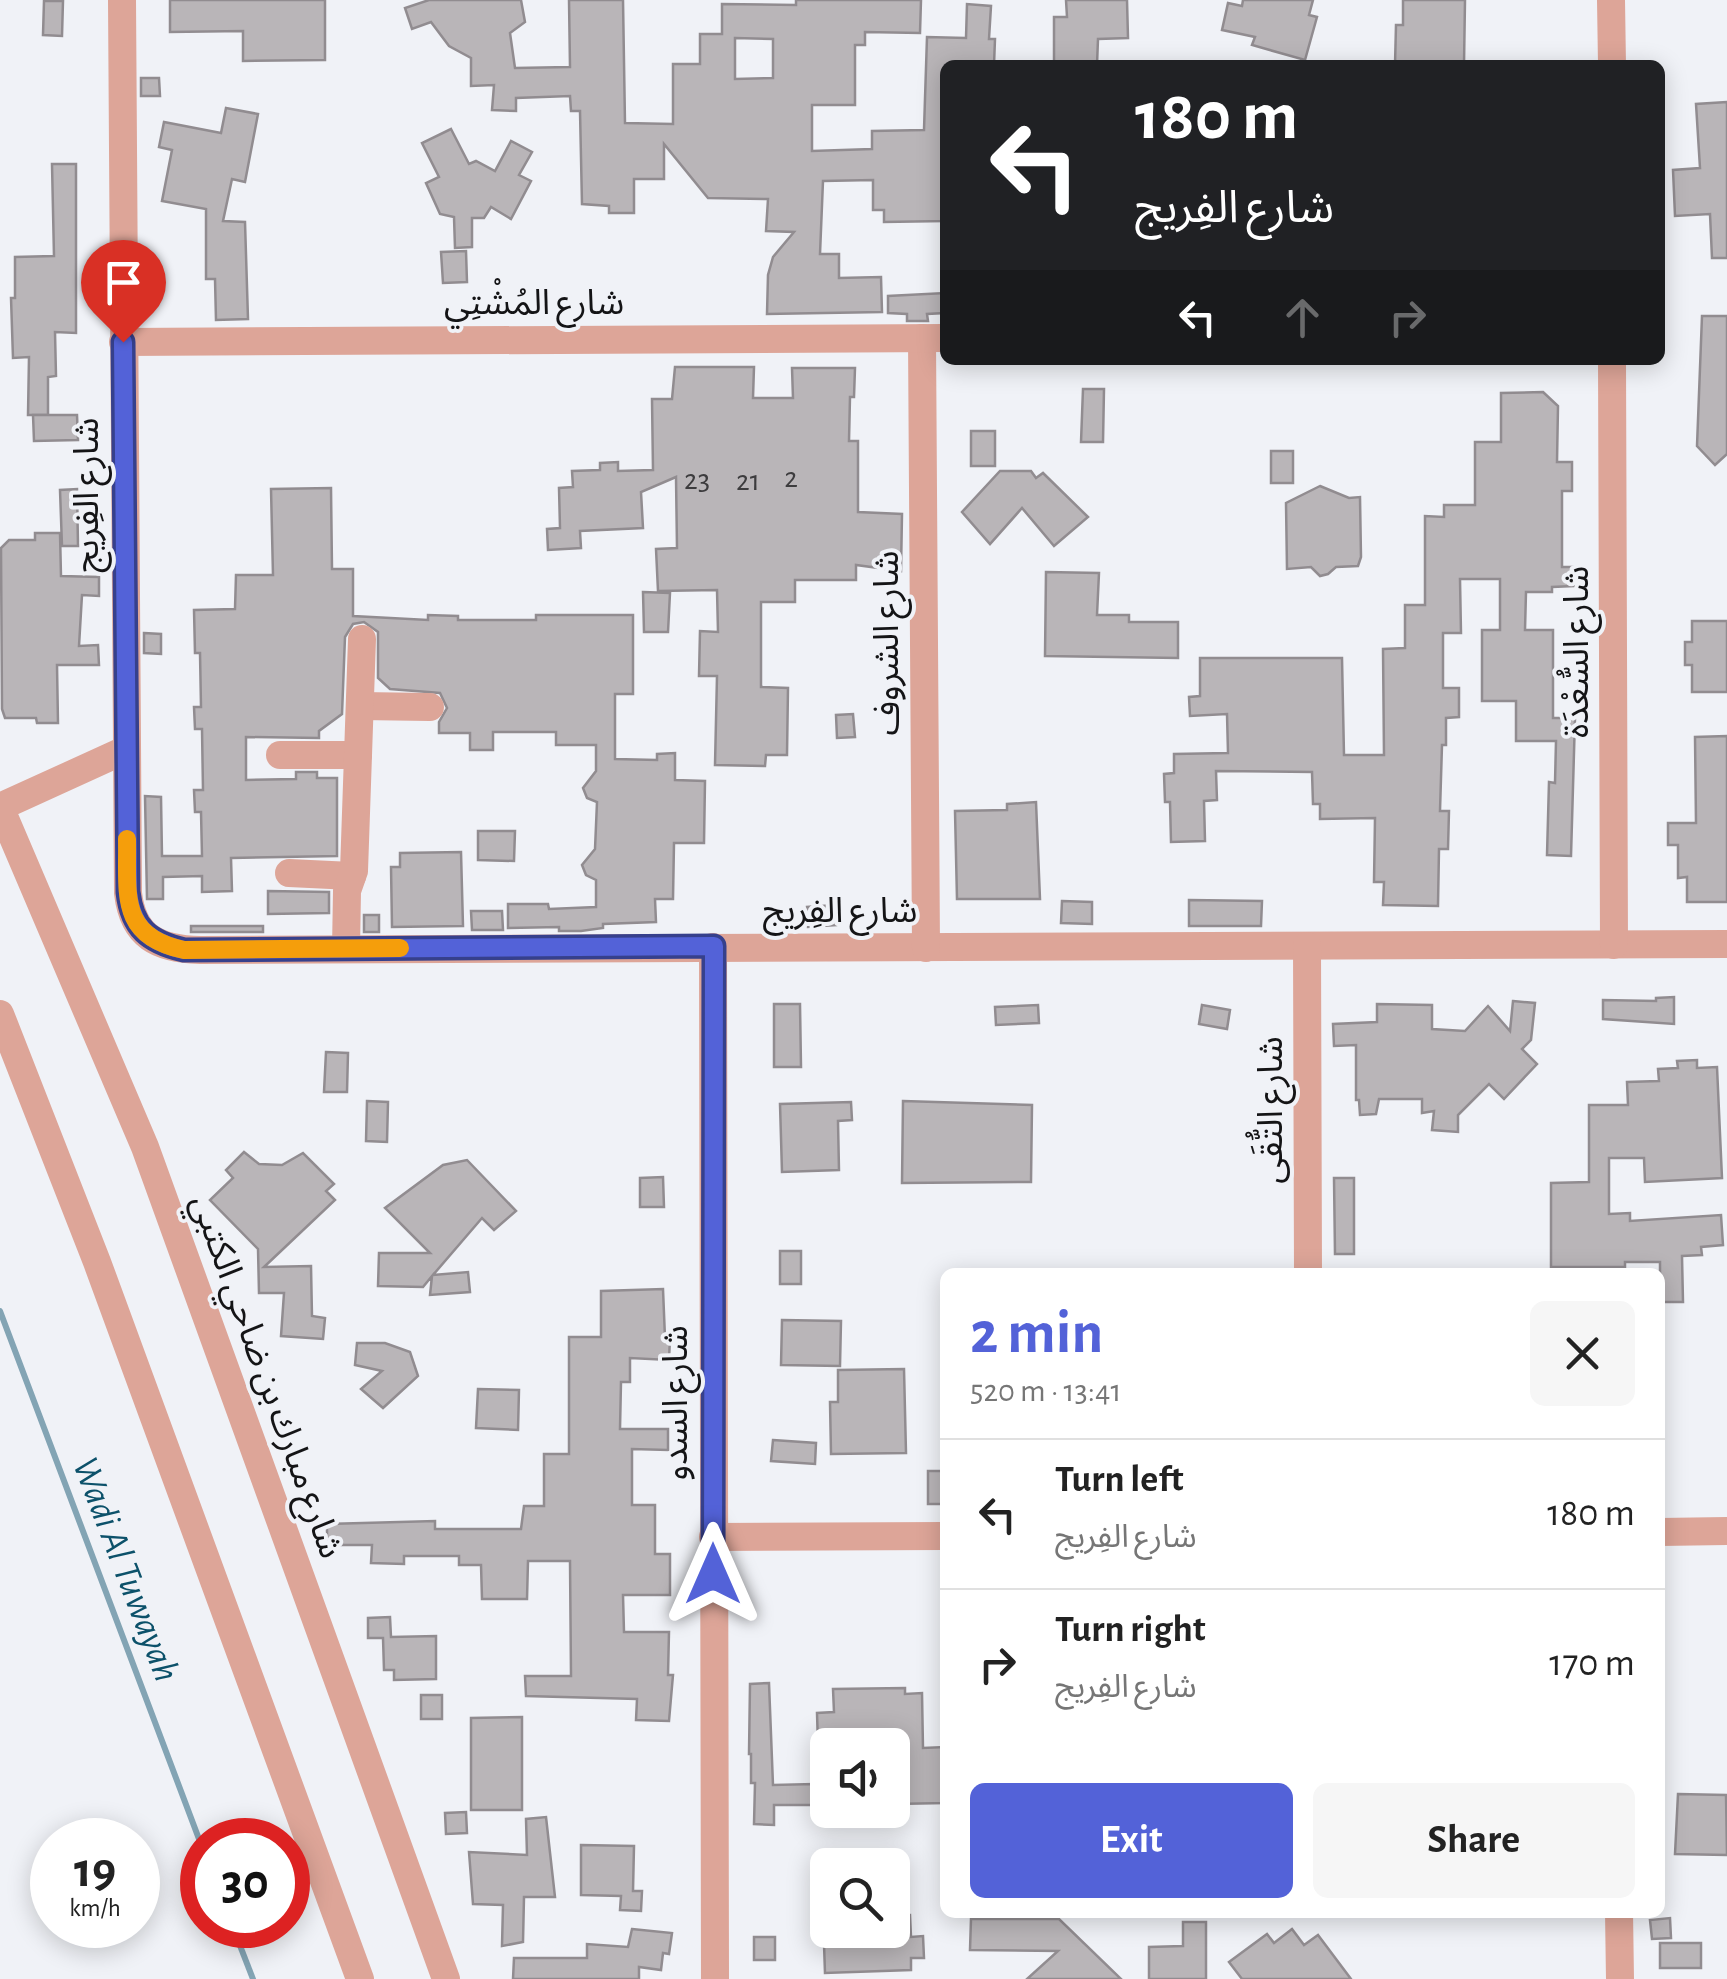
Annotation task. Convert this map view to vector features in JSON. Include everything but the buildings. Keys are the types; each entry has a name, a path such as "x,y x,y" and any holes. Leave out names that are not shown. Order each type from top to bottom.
{"street":[{"name":"شارع الفِريج","path":"122,0 128,892 130,913 140,931 154,940 184,950 1727,944"},
{"path":"1612,0 1612,60"},
{"name":"شارع المُشْتِي","path":"123,342 933,338"},
{"name":"شارع الشروف","path":"926,948 933,338"},
{"name":"شارع السُّعْدَة","path":"1612,365 1614,944"},
{"path":"346,949 362,639"},
{"path":"360,706 430,707"},
{"path":"0,807 125,750"},
{"path":"280,756 358,755"},
{"name":"شارع مبارك بن ضاحي الكتبي","path":"0,807 145,1147 446,1979"},
{"path":"290,873 352,876"},
{"name":"شارع السدو","path":"714,946 716,1979"},
{"name":"شارع التُّقَى","path":"1307,946 1308,1268"},
{"path":"0,1014 97,1262 360,1979"},
{"path":"1665,1532 1727,1531"},
{"path":"713,1538 940,1536"},
{"path":"1619,1918 1620,1979"}],"waterway":[{"name":"Wadi Al Tuwayah","path":"0,1311 191,1818"},
{"name":"Wadi Al Tuwayah","path":"241,1948 253,1979"}],"slow traffic":[{"path":"127,839 130,913 140,931 168,946 184,950 400,948"}],"route":[{"path":"123,342 128,892 130,913 140,931 184,950 714,946 713,1574"}]}
